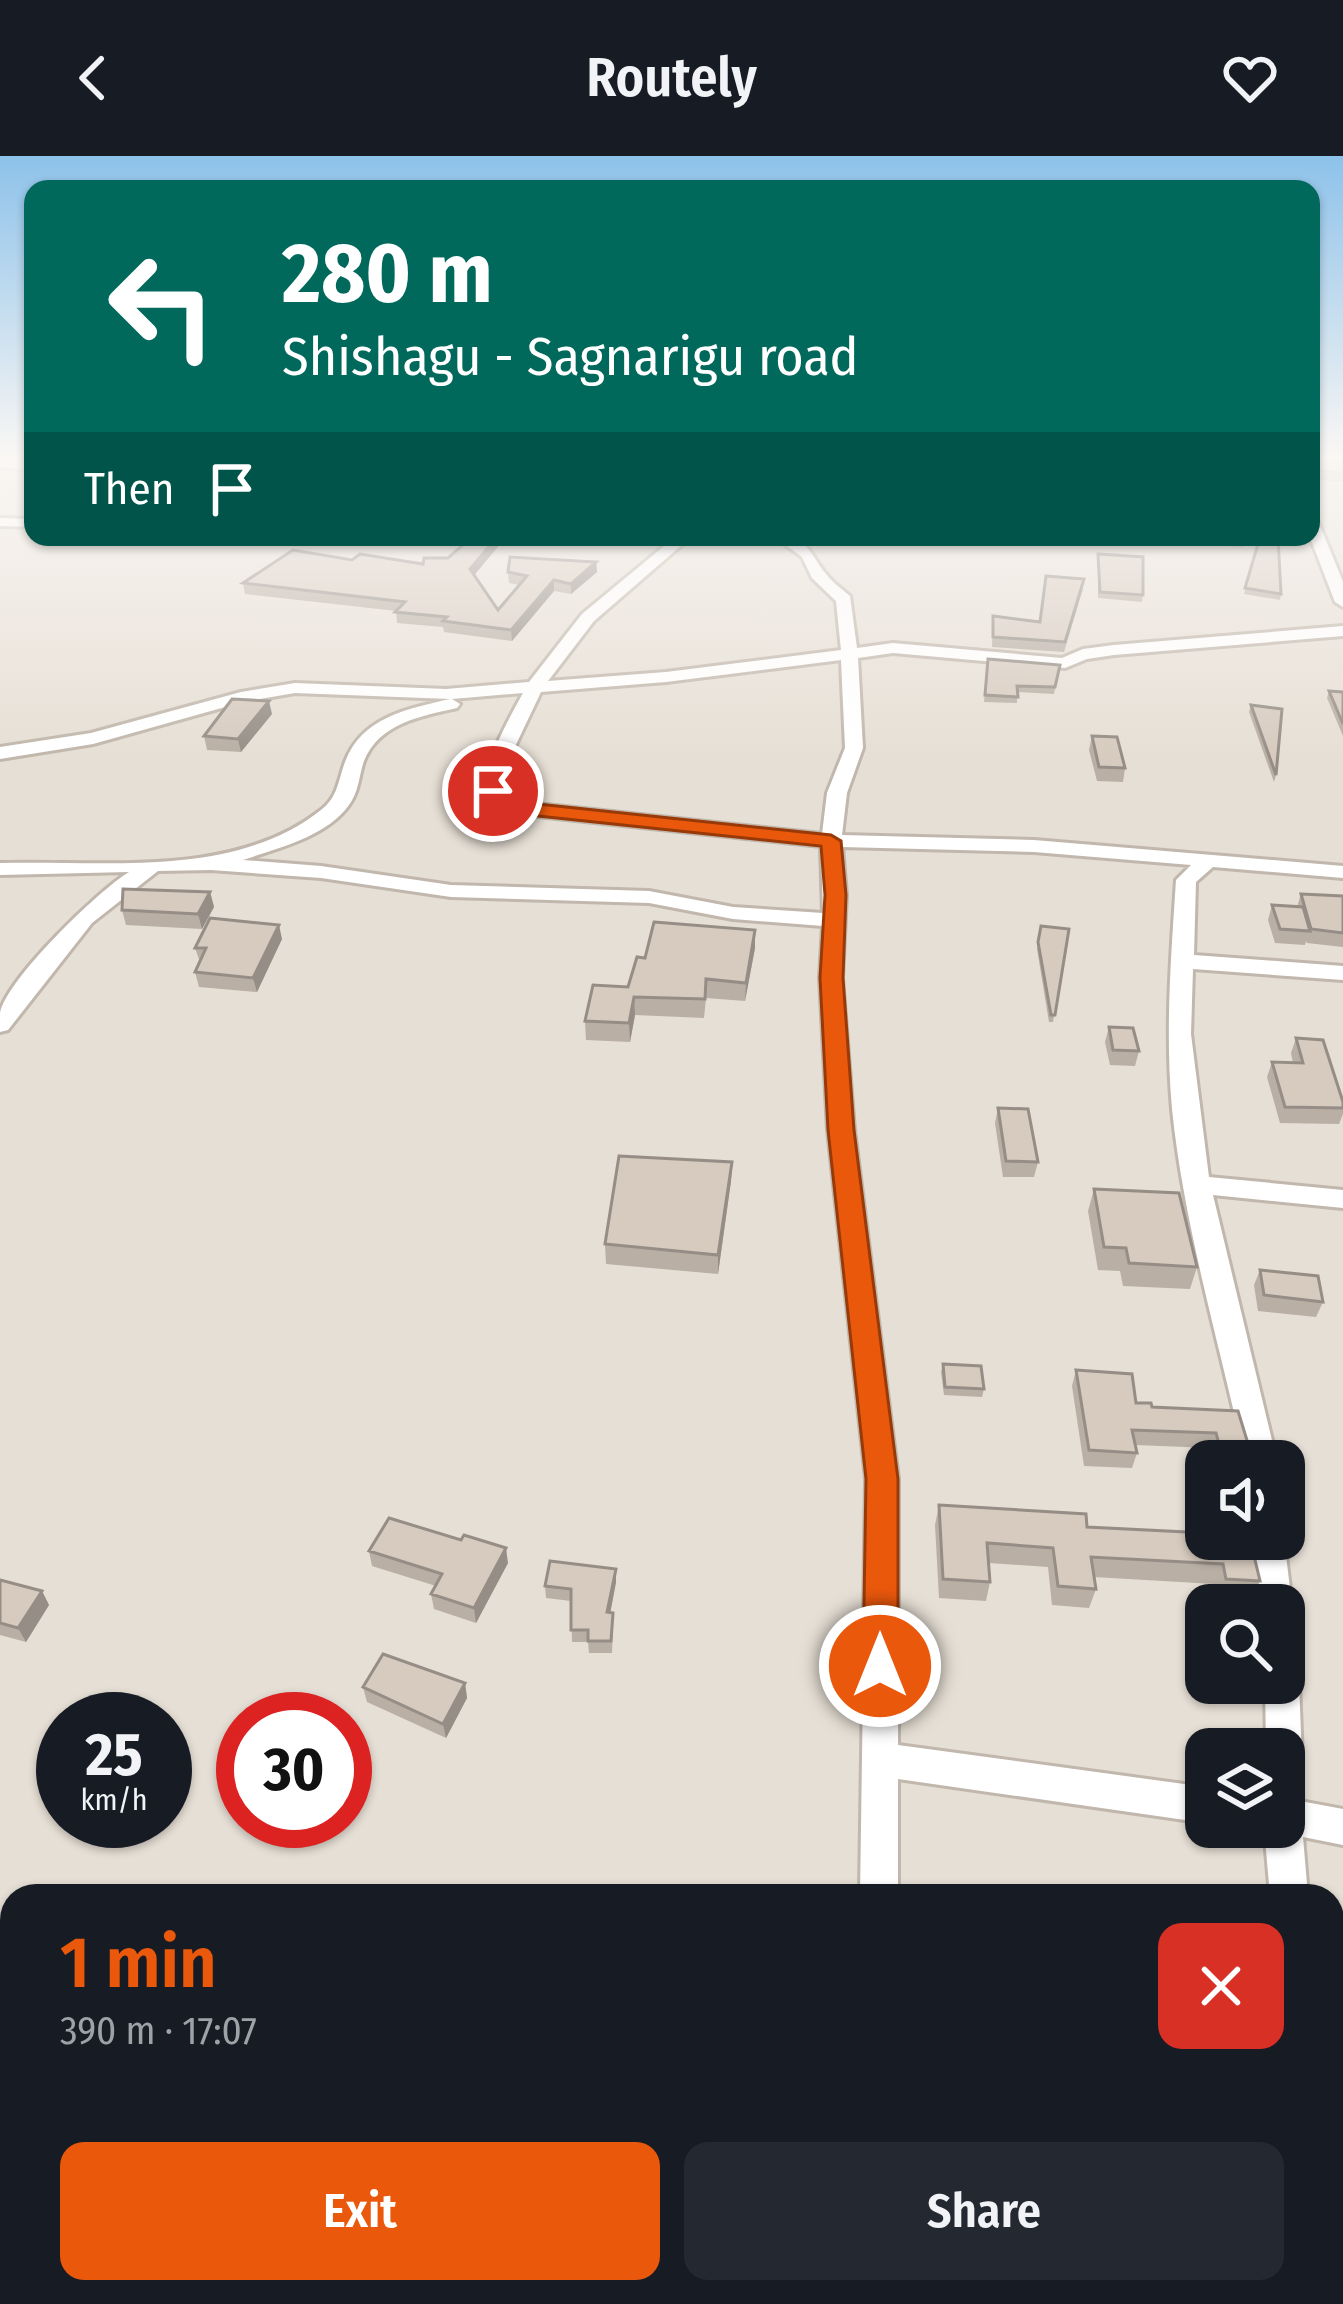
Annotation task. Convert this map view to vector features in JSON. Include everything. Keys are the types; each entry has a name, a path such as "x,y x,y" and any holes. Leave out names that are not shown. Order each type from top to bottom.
{"street":[{"path":"659,557 587,614 532,687 494,783 493,791 508,803 831,841 1034,846 1343,872"},
{"path":"810,557 817,575 844,598 851,653 854,748 837,793 831,841 831,978 841,1130 882,1479 879,1884"},
{"path":"1325,557 1343,602"},
{"path":"0,753 93,738 283,689 495,691 666,677 910,648 1065,663 1083,654 1114,650 1343,631"},
{"path":"211,864 290,834 338,806 354,760 380,726 495,691"},
{"path":"1209,860 1186,880 1179,1034 1197,1184 1256,1440"},
{"path":"0,868 211,864 321,872 451,891 650,897 733,913 834,920"},
{"path":"0,1024 81,923 122,886 153,867"},
{"path":"1180,961 1343,974"},
{"path":"1197,1184 1343,1199"},
{"path":"880,1759 1185,1802"},
{"path":"1305,1820 1343,1827"},
{"path":"1285,1848 1288,1884"}],"shaded area":[{"path":"0,557 1343,557 1343,1884 0,1884"}],"building":[{"path":"282,557 380,557 423,564 424,558 480,557 470,569 498,610 527,576 508,572 510,557 596,562 571,584 554,580 511,630 395,612 405,602 243,583"},
{"path":"1098,557 1143,557 1143,595 1100,592"},
{"path":"1254,557 1279,557 1281,594 1245,588"},
{"path":"1046,576 1084,579 1065,642 993,637 993,616 1040,622"},
{"path":"988,659 1060,665 1055,687 1017,686 1018,697 985,695"},
{"path":"1329,691 1343,692 1343,724"},
{"path":"232,699 269,701 238,739 204,736"},
{"path":"1251,705 1282,709 1276,775"},
{"path":"1092,736 1117,737 1125,768 1099,767"},
{"path":"123,889 210,892 198,914 122,910"},
{"path":"1301,894 1343,896 1343,933 1311,929"},
{"path":"1272,905 1303,907 1310,931 1280,929"},
{"path":"210,918 279,925 253,978 195,972 206,948 195,948"},
{"path":"654,922 755,930 746,983 706,979 705,999 634,997 629,1023 585,1021 593,985 628,987 637,957 645,958"},
{"path":"1041,926 1069,929 1055,1015 1051,1015 1038,942"},
{"path":"1109,1027 1133,1028 1139,1051 1113,1050"},
{"path":"1296,1038 1323,1040 1343,1108 1285,1107 1272,1062 1303,1063"},
{"path":"998,1108 1028,1109 1038,1162 1006,1161"},
{"path":"619,1156 732,1162 718,1255 605,1244"},
{"path":"1094,1189 1179,1193 1197,1267 1129,1263 1126,1248 1104,1247"},
{"path":"1260,1270 1318,1276 1323,1302 1264,1295"},
{"path":"943,1364 981,1366 984,1389 945,1387"},
{"path":"1076,1370 1132,1374 1136,1403 1238,1411 1247,1440 1218,1440 1216,1433 1132,1430 1137,1453 1089,1450"},
{"path":"939,1505 1086,1514 1087,1527 1185,1532 1185,1560 1255,1560 1260,1581 1226,1579 1223,1564 1091,1557 1096,1589 1058,1586 1053,1548 987,1543 990,1582 943,1579"},
{"path":"389,1518 506,1548 474,1608 431,1594 442,1574 369,1551"},
{"path":"550,1561 616,1569 607,1612 613,1613 611,1641 588,1641 588,1630 571,1630 571,1589 545,1586"},
{"path":"0,1580 42,1591 18,1628 0,1623"},
{"path":"383,1654 465,1683 443,1724 363,1687"}],"route":[{"path":"493,791 508,803 538,810 831,841 835,895 831,978 841,1130 882,1479 880,1666"}]}
